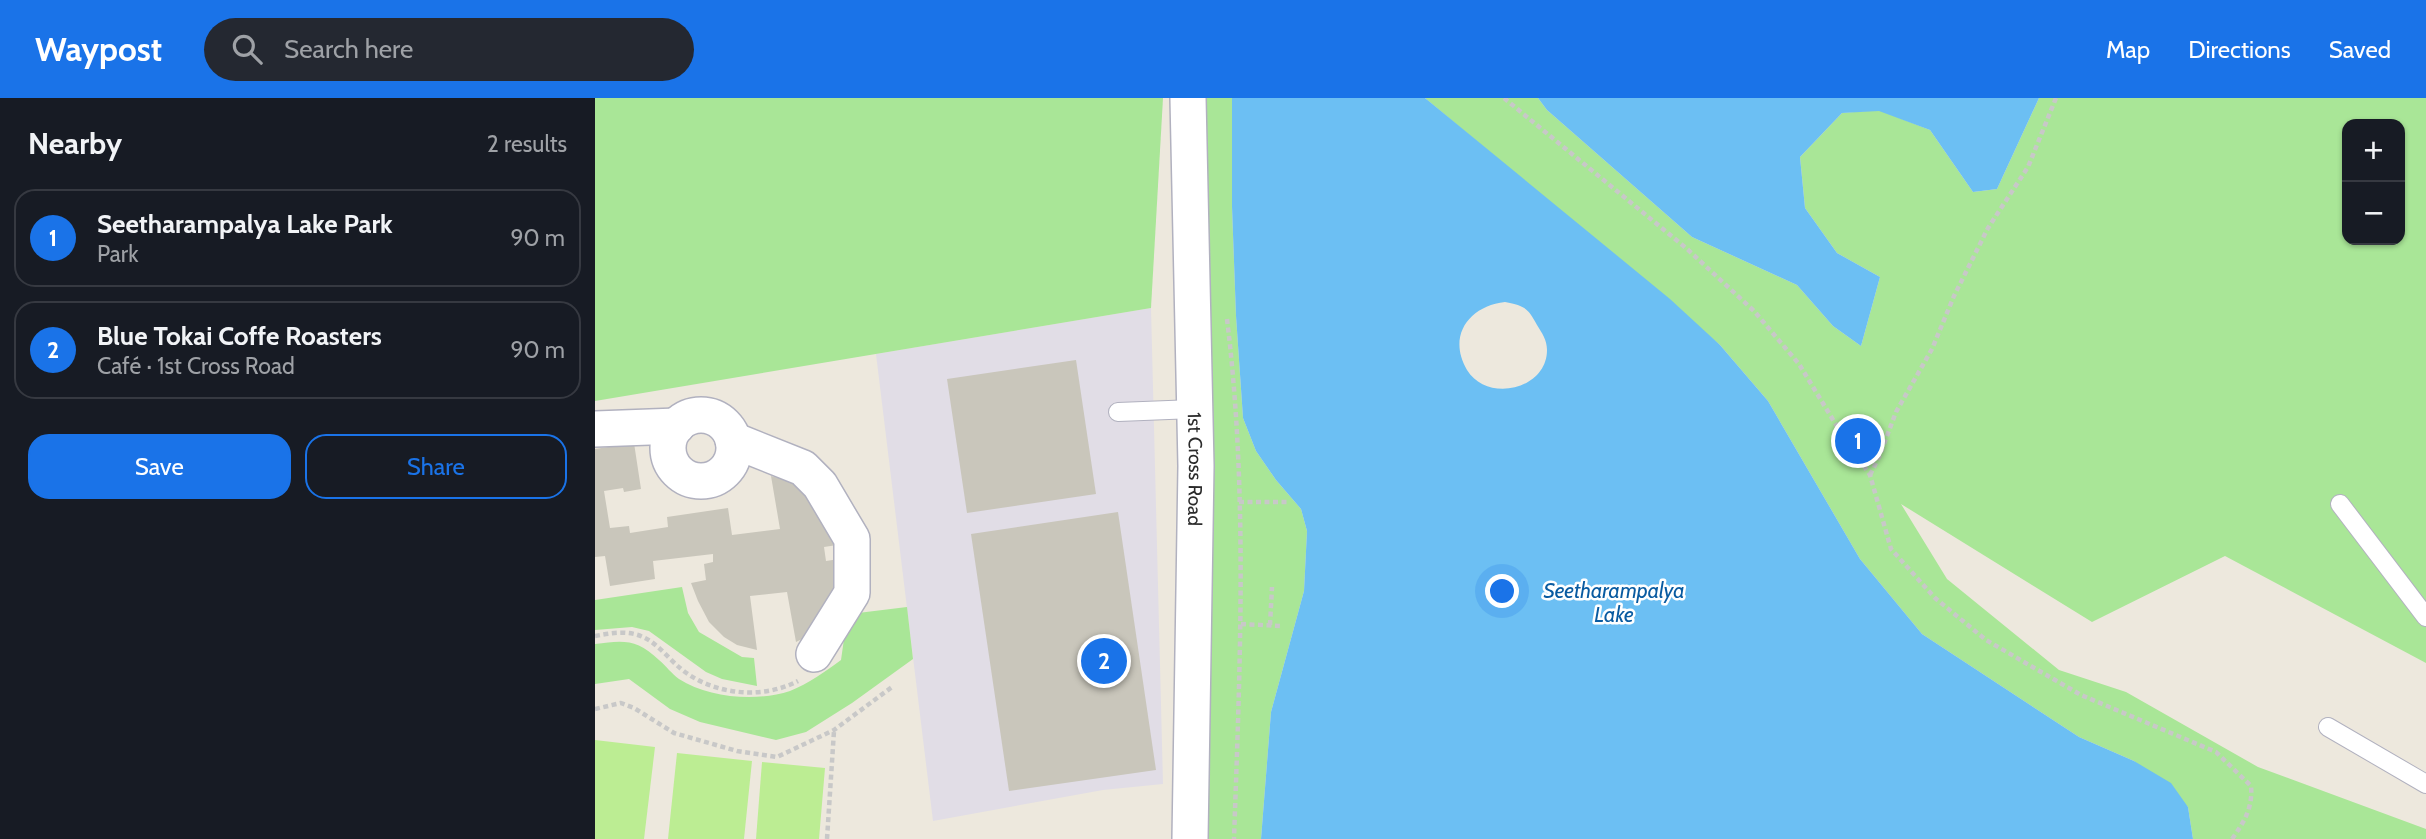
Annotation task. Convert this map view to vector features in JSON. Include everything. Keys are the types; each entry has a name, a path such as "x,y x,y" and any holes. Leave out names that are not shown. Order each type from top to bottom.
{"street":[{"name":"1st Cross Road","path":"1188,98 1196,467 1190,839"},
{"path":"704,415 723,422 733,440 734,450 726,469 709,479 699,480 680,472 673,465 668,445 677,426 684,420 704,415"},
{"path":"595,429 677,426"},
{"path":"733,440 803,468 820,485 852,539 852,593 814,654"}],"lane":[{"path":"1118,412 1194,409"},
{"path":"2340,504 2426,617"},
{"path":"2328,727 2426,785"}],"path":[{"path":"1504,98 1686,248 1754,312 1799,364 1870,475 1891,549 1935,598 1986,639 2081,695 2216,752 2251,786 2249,810 2232,839"},
{"path":"1870,475 1896,412 1932,349 1954,296 1988,228 2028,167 2056,98"},
{"path":"1233,369 1241,624 1234,839"},
{"path":"1239,502 1290,502"},
{"path":"1270,625 1272,587"},
{"path":"1241,624 1280,626"},
{"path":"595,636 617,632 645,637 694,678 740,693 769,691 788,686 822,668 814,654"},
{"path":"595,709 621,703 674,733 737,751 777,757 834,730 892,687"},
{"path":"827,839 834,730"}],"shaded area":[{"path":"1151,308 1163,784 1103,790 933,821 876,354"}],"green space":[{"path":"595,98 1163,98 1151,308 595,401"},
{"path":"1201,98 1232,98 1232,207 1243,418 1256,451 1301,509 1307,531 1304,591 1271,712 1261,839 1204,839"},
{"path":"1425,98 1538,98 1547,110 1692,237 1797,285 1833,326 1861,346 1880,277 1837,253 1805,208 1800,157 1842,113 1879,110 1930,130 1973,192 1997,189 2039,98 2426,98 2426,663 2225,556 2092,622 1901,504 1947,579 2059,670 2126,692 2258,767 2426,829 2426,839 2193,839 2188,807 2134,761 2079,737 1922,634 1860,559 1768,401 1720,345"},
{"path":"682,587 688,613 699,632 742,657 754,658 757,686 722,679 706,672 649,631 632,627 595,630 595,600"},
{"path":"907,607 913,659 806,732 776,740 700,722 670,709 629,679 595,684 595,644 622,642 644,648 679,679 704,690 748,697 790,691 841,660 845,632 858,613"},
{"path":"595,740 655,747 644,839 595,839"},
{"path":"677,753 752,761 744,839 668,839"},
{"path":"762,762 825,768 819,839 756,839"}],"water":[{"name":"Seetharampalya Lake","path":"1232,98 1425,98 1670,299 1720,345 1768,401 1860,559 1922,634 2079,737 2134,761 2171,783 2188,807 2193,839 1261,839 1271,712 1304,591 1307,531 1301,509 1256,451 1243,418 1232,207","holes":["1505,302 1528,311 1545,340 1547,350 1544,364 1537,375 1527,383 1501,389 1476,380 1467,370 1459,346 1465,325 1472,316 1492,305"]},
{"path":"1538,98 2039,98 1997,189 1973,192 1930,130 1879,111 1842,113 1800,157 1805,208 1837,253 1880,277 1861,346 1833,326 1797,285 1692,237 1547,110"}],"building":[{"path":"1076,360 1096,494 967,513 947,379"},
{"path":"634,443 641,489 604,491 610,528 629,526 630,533 668,527 667,517 728,508 732,535 780,529 771,476 801,484 837,545 824,547 826,561 839,559 838,589 818,631 796,642 787,592 750,596 757,650 737,645 724,637 709,622 691,583 706,580 704,564 713,562 713,554 653,561 655,579 610,586 605,556 595,557 595,449"},
{"path":"1118,512 1156,770 1009,791 971,534"}],"place":[{"name":"Seetharampalya Lake Park","path":"1858,441"},
{"name":"Blue Tokai Coffe Roasters","path":"1104,661"}]}
